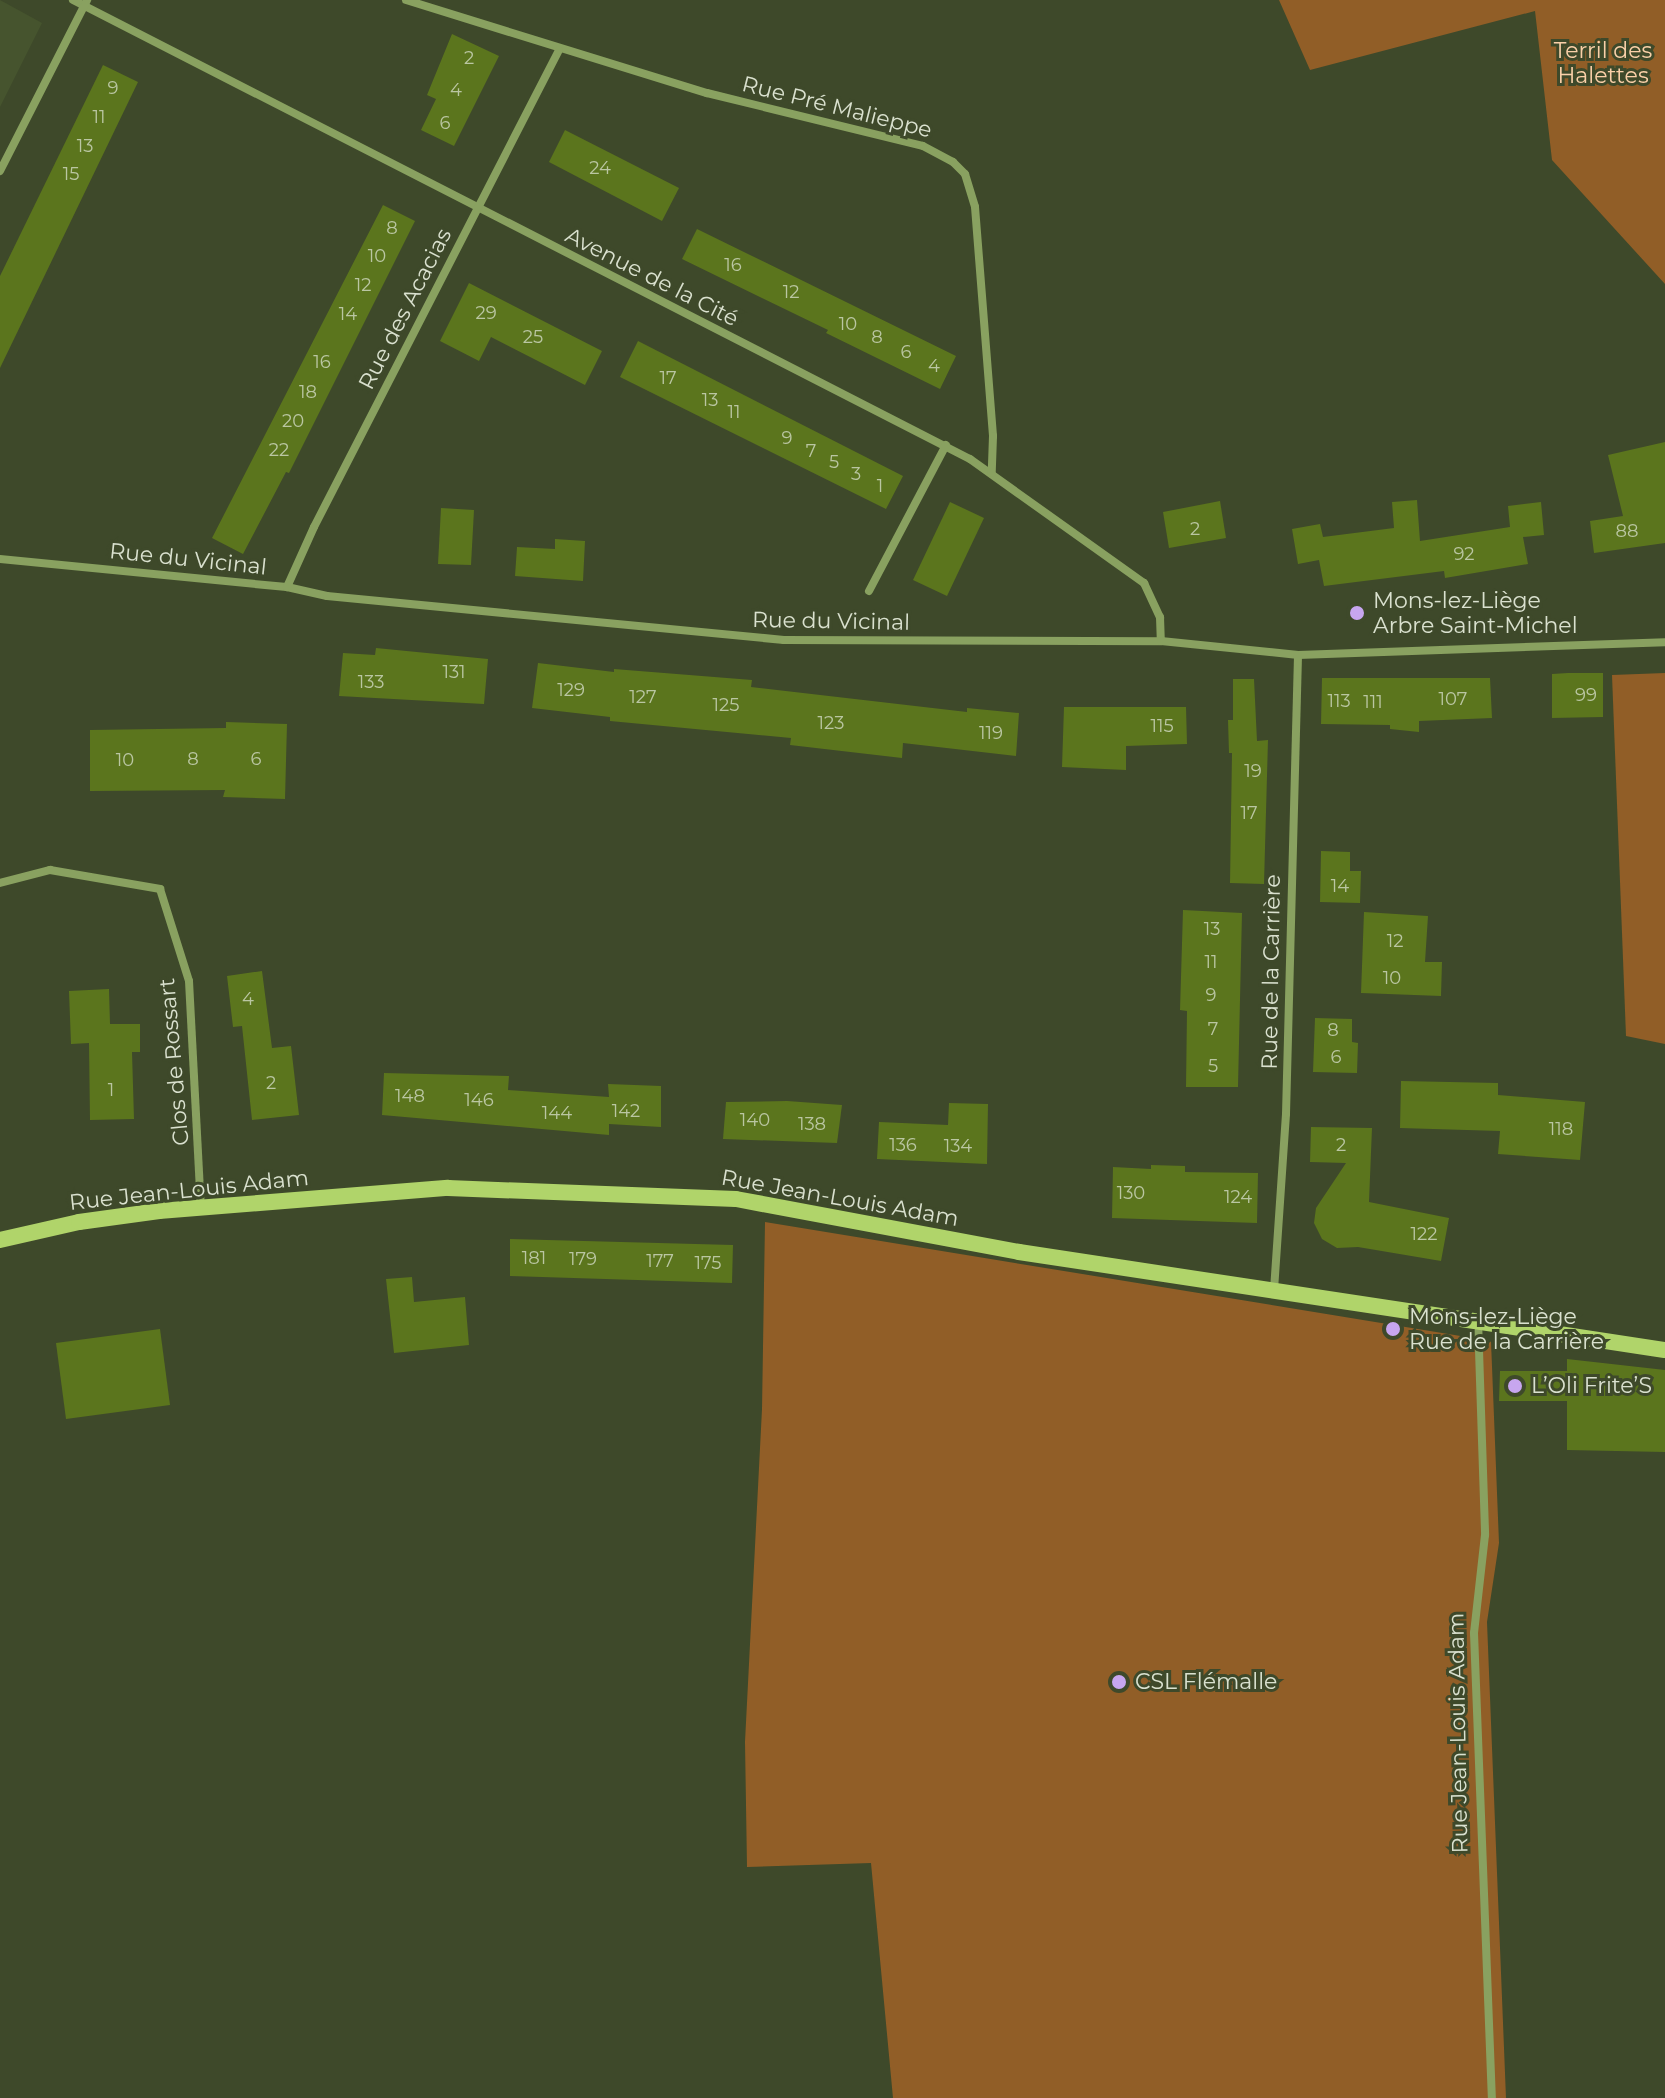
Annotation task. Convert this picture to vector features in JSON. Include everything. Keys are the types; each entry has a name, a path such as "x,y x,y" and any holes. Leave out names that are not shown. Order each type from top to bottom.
{"street":[{"name":"Avenue de la Cité","path":"73,0 86,3 946,445 992,473 1144,583 1160,617 1161,641"},
{"name":"Rue Pré Malieppe","path":"406,0 559,50 707,93 923,146 939,152 959,168 968,182 975,207 993,436 992,473"},
{"path":"0,171 86,3"},
{"name":"Rue des Acacias","path":"287,587 314,527 559,50"},
{"name":"Rue du Vicinal","path":"869,591 946,445"},
{"name":"Rue du Vicinal","path":"0,559 287,587 327,596 784,640 1161,641 1298,655 1665,642"},
{"name":"Rue de la Carrière","path":"1274,1290 1286,1114 1298,655"},
{"name":"Clos de Rossart","path":"0,883 50,870 160,889 189,981 201,1207"},
{"name":"Rue Jean-Louis Adam","path":"0,1240 79,1222 201,1207 448,1188 736,1199 1019,1252 1665,1350"},
{"name":"Rue Jean-Louis Adam","path":"1478,1320 1485,1535 1474,1633 1492,2098"}],"shaded area":[{"path":"0,0 42,23 0,107"}],"green space":[{"name":"Terril des Halettes","path":"1279,0 1665,0 1665,284 1552,160 1535,11 1310,70"},
{"path":"1665,673 1665,1044 1626,1036 1612,675"},
{"name":"CSL Flémalle","path":"765,1222 1491,1341 1499,1543 1487,1622 1506,2098 893,2098 871,1863 747,1867 745,1742 762,1409"}],"building":[{"path":"452,34 499,56 454,146 421,130 436,99 427,95"},
{"path":"103,65 138,82 0,368 0,276"},
{"path":"565,130 679,188 662,221 549,162"},
{"path":"383,205 415,221 289,473 286,472 243,554 212,538"},
{"path":"697,229 956,356 940,389 682,259"},
{"path":"469,283 602,351 585,385 491,337 479,361 440,341"},
{"path":"638,341 903,476 886,509 620,377"},
{"path":"1665,442 1665,543 1594,553 1590,521 1623,516 1608,455"},
{"path":"1417,500 1420,541 1510,527 1508,506 1541,502 1544,535 1523,537 1528,564 1445,578 1444,571 1324,586 1319,560 1298,564 1292,529 1320,524 1323,537 1394,528 1392,502"},
{"path":"1220,501 1226,538 1169,548 1163,512"},
{"path":"950,502 984,518 947,596 913,580"},
{"path":"441,508 474,510 471,565 438,564"},
{"path":"555,539 585,541 583,581 515,576 517,547 555,549"},
{"path":"376,648 488,659 484,704 339,696 343,653 375,655"},
{"path":"538,663 614,672 614,669 752,680 751,687 967,712 967,708 1019,713 1016,756 903,743 902,758 790,745 791,738 610,721 610,717 532,708"},
{"path":"1603,673 1603,717 1552,718 1552,674"},
{"path":"1322,678 1490,678 1492,718 1419,721 1419,732 1390,729 1390,725 1321,724"},
{"path":"1233,679 1254,679 1257,741 1268,740 1264,884 1230,883 1232,753 1229,753 1228,720 1233,720"},
{"path":"1064,707 1186,707 1187,744 1126,746 1126,770 1062,767"},
{"path":"226,722 287,724 285,799 223,797 225,790 90,791 90,730 226,728"},
{"path":"1321,851 1350,852 1350,871 1361,871 1360,903 1320,902"},
{"path":"1183,910 1242,913 1238,1087 1186,1087 1187,1011 1180,1010"},
{"path":"1364,912 1428,916 1425,962 1442,962 1441,996 1361,993"},
{"path":"262,971 272,1048 291,1046 299,1115 252,1120 242,1026 233,1027 227,976"},
{"path":"109,989 110,1024 140,1024 140,1052 132,1052 134,1119 90,1120 89,1043 71,1044 69,991"},
{"path":"1315,1018 1352,1019 1352,1042 1358,1043 1357,1073 1313,1072"},
{"path":"384,1073 509,1076 508,1090 609,1097 608,1084 661,1086 661,1127 609,1124 609,1135 382,1115"},
{"path":"1401,1081 1498,1083 1498,1095 1585,1102 1580,1160 1498,1154 1500,1131 1400,1128"},
{"path":"787,1101 842,1105 837,1143 723,1139 726,1102"},
{"path":"949,1103 988,1104 987,1164 877,1159 879,1122 948,1125"},
{"path":"1311,1127 1372,1128 1369,1202 1449,1218 1441,1261 1358,1247 1337,1248 1322,1239 1314,1223 1316,1208 1346,1163 1310,1162"},
{"path":"1151,1165 1185,1166 1185,1172 1258,1173 1257,1223 1112,1218 1113,1167 1151,1169"},
{"path":"510,1239 733,1245 732,1283 510,1276"},
{"path":"412,1277 414,1302 465,1297 469,1345 394,1353 386,1279"},
{"path":"160,1329 170,1405 66,1419 56,1343"},
{"path":"1567,1359 1665,1370 1665,1452 1567,1450 1567,1401 1499,1401 1500,1371 1567,1371"}],"place":[{"name":"Mons-lez-Liège Arbre Saint-Michel","path":"1357,613"},
{"name":"Mons-lez-Liège Rue de la Carrière","path":"1393,1329"},
{"name":"L’Oli Frite’S","path":"1515,1386"},
{"name":"CSL Flémalle","path":"1119,1682"}]}
